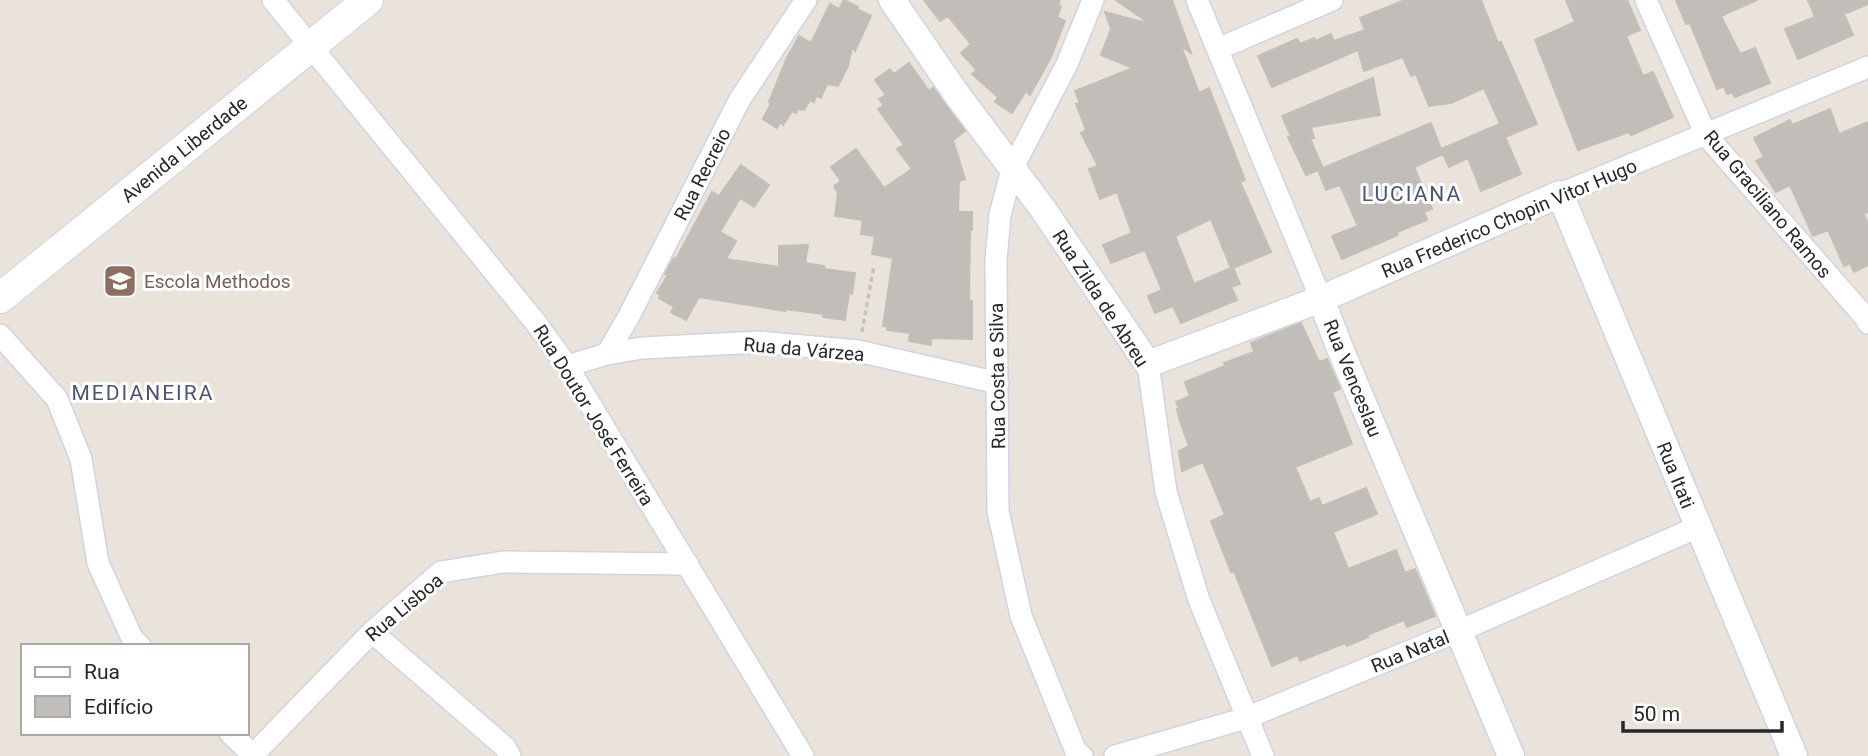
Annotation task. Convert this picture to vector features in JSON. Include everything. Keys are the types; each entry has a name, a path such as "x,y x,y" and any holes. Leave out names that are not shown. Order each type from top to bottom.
{"main road":[{"name":"Avenida Liberdade","path":"0,298 368,0"}],"street":[{"name":"Rua Doutor José Ferreira","path":"273,0 536,323 567,366 803,756"},
{"name":"Rua Recreio","path":"607,354 740,99 806,0"},
{"name":"Rua Zilda de Abreu","path":"892,0 955,92 1042,209 1148,364 1166,492 1199,600 1262,756"},
{"name":"Rua Costa e Silva","path":"1082,756 1077,754 1021,616 999,511 996,260 1000,215 1012,169 1067,64 1093,0"},
{"name":"Rua Venceslau","path":"1197,0 1511,756"},
{"path":"1218,49 1332,0"},
{"name":"Rua Graciliano Ramos","path":"1646,0 1706,135 1867,319"},
{"name":"Rua Frederico Chopin Vitor Hugo","path":"1148,364 1321,299 1560,194 1868,67"},
{"name":"Rua Itati","path":"1560,194 1794,756"},
{"path":"0,335 57,398 81,459 98,562 132,638 138,644"},
{"name":"Rua da Várzea","path":"567,366 607,354 642,348 759,342 858,351 998,383"},
{"name":"Rua Natal","path":"1115,756 1246,718 1459,631 1698,527"},
{"name":"Rua Lisboa","path":"252,756 372,632 441,572 503,562 688,564"},
{"path":"372,632 505,747 510,756"},
{"path":"232,735 252,756"}],"path":[{"path":"858,351 874,265"}],"building":[{"path":"844,0 871,16 855,51 852,47 848,66 838,86 827,84 821,98 816,96 814,102 810,100 804,110 798,109 796,113 792,111 783,125 780,122 777,128 763,119 787,58 799,36 811,43 830,4 839,9"},
{"path":"924,0 1060,0 1057,17 1065,21 1051,57 1030,95 1026,91 1012,113 995,102 998,97 972,74 977,70 961,53 971,44 948,16 940,21"},
{"path":"1116,0 1172,0 1191,53 1181,46 1199,93 1209,88 1245,180 1240,182 1271,252 1233,268 1240,284 1231,287 1237,300 1181,323 1173,306 1155,313 1148,296 1162,290 1145,250 1111,263 1103,245 1132,233 1117,192 1100,199 1089,169 1098,166 1081,133 1086,130 1076,104 1080,103 1075,91 1133,68 1101,55 1111,29 1105,12 1150,24","holes":["1211,219 1231,268 1194,284 1175,236"]},
{"path":"1405,0 1481,0 1498,43 1501,42 1537,124 1505,137 1521,174 1481,191 1468,158 1449,167 1441,149 1500,124 1484,88 1451,103 1429,106 1416,74 1411,76 1403,57 1364,71 1358,50 1272,87 1258,56 1297,39 1300,44 1331,34 1334,41 1365,30 1360,18"},
{"path":"1566,0 1627,0 1640,30 1626,36 1643,76 1653,72 1673,117 1631,135 1629,132 1578,150 1535,40 1575,22"},
{"path":"1676,0 1757,0 1721,16 1740,54 1755,48 1770,83 1735,97 1732,92 1727,94 1724,86 1717,89 1690,23 1686,24"},
{"path":"1808,0 1868,0 1868,4 1844,14 1853,35 1798,59 1785,29 1815,17"},
{"path":"909,63 929,91 933,88 965,131 953,140 965,179 959,181 958,212 972,212 969,301 972,301 972,339 931,338 931,345 909,341 910,333 887,330 888,327 883,326 893,258 872,254 875,236 861,234 863,220 835,216 838,193 834,186 841,181 831,167 856,149 884,188 912,169 897,149 904,145 878,109 884,105 879,99 886,95 875,80 890,69 894,74"},
{"path":"1373,78 1380,115 1311,127 1314,138 1310,139 1323,168 1431,123 1443,154 1414,167 1432,209 1424,212 1427,220 1342,259 1332,236 1358,226 1340,185 1326,190 1318,170 1306,175 1288,137 1291,136 1282,116"},
{"path":"1830,109 1839,134 1868,122 1868,212 1864,214 1868,224 1868,265 1854,272 1850,263 1844,266 1828,230 1813,236 1790,185 1776,192 1756,161 1764,157 1754,138 1790,120 1792,125"},
{"path":"741,165 769,185 754,207 740,198 720,232 736,241 726,259 779,267 779,246 808,245 805,263 824,266 824,269 855,273 845,320 823,317 824,314 785,311 699,297 686,320 671,312 674,307 659,298 657,293 668,275 665,274 712,192 719,196"},
{"path":"1301,323 1319,362 1327,359 1340,389 1332,392 1352,444 1295,467 1310,502 1319,498 1322,506 1366,488 1377,514 1333,532 1348,569 1396,550 1405,573 1415,569 1435,616 1407,627 1404,620 1347,646 1345,643 1300,661 1298,655 1272,666 1211,521 1225,515 1203,462 1182,471 1179,451 1189,446 1176,402 1190,396 1185,382 1254,352 1251,343"}],"place":[{"name":"Escola Methodos","path":"120,281"}],"district":[{"name":"LUCIANA","path":"1412,194"},
{"name":"MEDIANEIRA","path":"143,393"}]}
